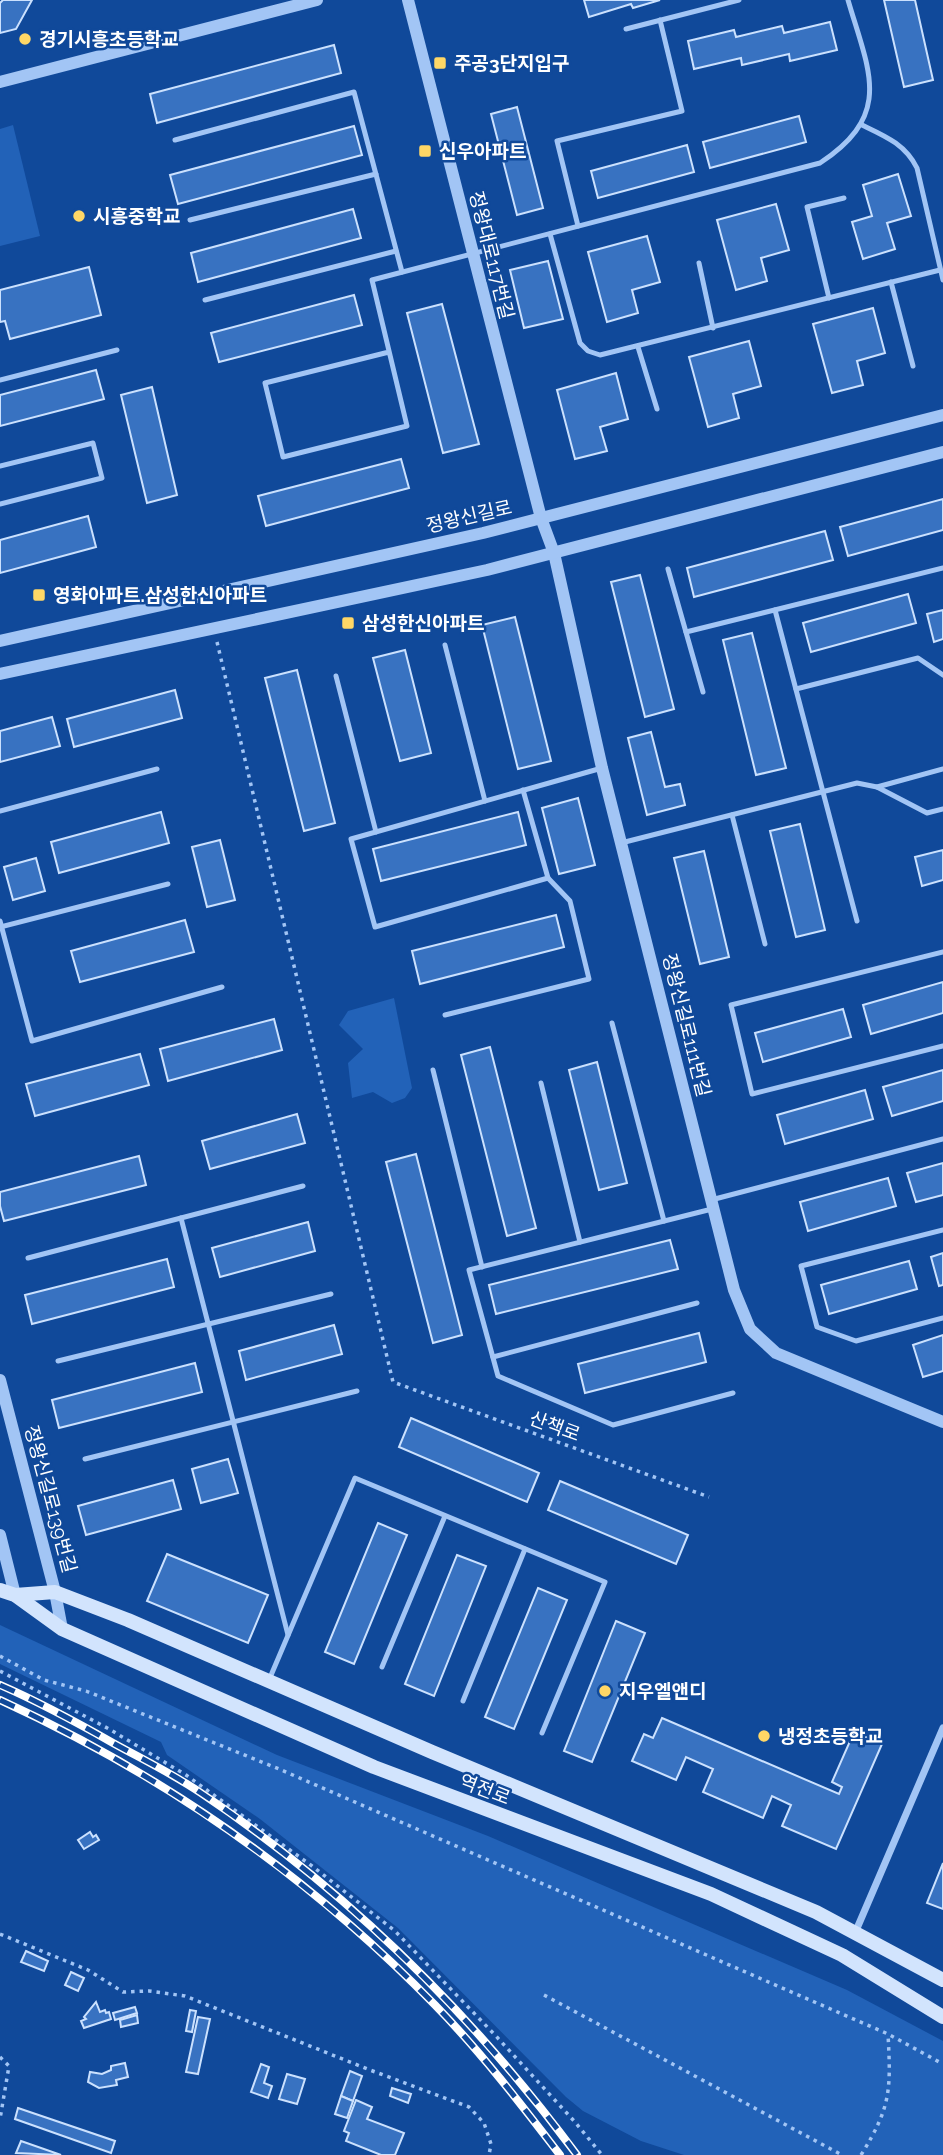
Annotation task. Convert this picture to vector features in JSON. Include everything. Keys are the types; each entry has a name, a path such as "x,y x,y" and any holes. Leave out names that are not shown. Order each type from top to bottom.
{"main road":[{"name":"역전로","path":"0,1590 15,1595 62,1629 374,1767 711,1894 842,1955 943,2017"},
{"name":"역전로","path":"15,1595 55,1592 128,1620 432,1752 816,1912 943,1980"}],"street":[{"path":"0,82 317,0"},
{"name":"정왕대로117번길","path":"408,0 541,518"},
{"name":"정왕신길로","path":"0,641 483,533 943,415"},
{"path":"0,674 487,570 943,452"},
{"name":"정왕신길로111번길","path":"541,518 554,553 602,768 734,1290 750,1329 776,1353 943,1422"},
{"name":"정왕신길로139번길","path":"0,1380 55,1592 62,1629"},
{"path":"0,1535 15,1595"},
{"path":"855,1933 943,1728"}],"lane":[{"path":"626,29 739,0"},
{"path":"390,352 265,383 283,457 407,426 390,352 372,280 820,163 853,137 862,125 871,78 848,0"},
{"path":"578,226 556,141 682,111 660,20"},
{"path":"175,140 354,92 402,272"},
{"path":"862,125 893,139 912,158 917,168 943,281"},
{"path":"190,220 376,174"},
{"path":"829,298 807,207 844,198"},
{"path":"551,234 580,343 588,351 600,355 940,270"},
{"path":"205,300 396,251"},
{"path":"699,263 713,328"},
{"path":"891,282 913,366"},
{"path":"638,347 657,409"},
{"path":"0,380 117,350"},
{"path":"0,466 93,443 102,478 0,504"},
{"path":"686,632 943,568"},
{"path":"668,569 703,692"},
{"path":"775,610 857,921"},
{"path":"445,645 485,801"},
{"path":"796,689 918,658 943,675"},
{"path":"337,676 376,832"},
{"path":"548,878 375,927 351,839 602,768"},
{"path":"0,810 157,769"},
{"path":"877,787 943,769"},
{"path":"621,843 857,783 877,787 927,813 943,809"},
{"path":"445,1014 589,979 570,901 548,878 523,790"},
{"path":"732,815 765,944"},
{"path":"168,884 1,925 32,1041 222,987"},
{"path":"943,952 731,1005 752,1094 943,1046"},
{"path":"612,1023 664,1221"},
{"path":"433,1070 482,1266"},
{"path":"541,1083 580,1242"},
{"path":"733,1393 613,1425 498,1376 470,1270 664,1221 713,1204 943,1139"},
{"path":"28,1258 303,1186"},
{"path":"181,1218 288,1637"},
{"path":"943,1230 801,1266 817,1326 856,1341 943,1318"},
{"path":"58,1361 331,1294"},
{"path":"493,1357 697,1303"},
{"path":"85,1459 357,1391"},
{"path":"269,1681 355,1478 605,1582 542,1733"},
{"path":"382,1667 445,1516"},
{"path":"463,1701 525,1549"}],"path":[{"name":"산책로","path":"213,629 393,1382 709,1497"},
{"path":"0,1656 44,1680 86,1691 292,1775 888,2034 943,2064"},
{"path":"0,1671 109,1729 186,1775 312,1866 395,1931 495,2035 602,2155"},
{"path":"0,1934 88,1970 123,1992 149,1991 185,1996 469,2107 484,2123 491,2144 489,2155"},
{"path":"544,1994 842,2155"},
{"path":"861,2155 878,2127 889,2097 888,2034"},
{"path":"0,2057 9,2066 0,2119"}],"shaded area":[{"path":"13,125 40,236 0,246 0,129"},
{"path":"394,998 412,1088 405,1098 392,1103 373,1092 352,1098 348,1063 363,1049 339,1025 348,1011"},
{"path":"0,1625 277,1755 488,1836 847,1990 943,2041 943,2155 684,2155 641,2141 583,2111 398,1928 260,1819 167,1755 161,1742 0,1664"}],"building":[{"path":"3,0 32,0 16,29 0,33 0,3"},
{"path":"584,0 660,0 633,8 631,4 589,17"},
{"path":"884,0 915,0 933,80 904,87"},
{"path":"830,22 837,50 790,61 789,54 742,65 741,58 694,69 688,41 734,30 736,37 782,26 784,33"},
{"path":"334,45 341,73 157,123 150,94"},
{"path":"517,107 543,208 517,215 491,114"},
{"path":"799,116 806,142 710,168 703,142"},
{"path":"354,126 362,155 178,204 170,175"},
{"path":"687,145 694,172 598,198 591,171"},
{"path":"898,174 911,216 887,223 895,249 863,259 852,222 872,216 863,185"},
{"path":"776,204 789,250 761,258 767,281 736,290 717,220"},
{"path":"353,209 361,238 198,282 191,253"},
{"path":"647,236 660,282 632,290 638,313 607,322 588,252"},
{"path":"548,261 563,319 524,328 510,270"},
{"name":"시흥중학교","path":"89,267 101,315 10,339 5,321 0,322 0,290"},
{"path":"354,295 362,325 219,362 211,333"},
{"path":"442,304 479,444 443,453 407,313"},
{"path":"873,308 885,353 857,361 863,385 832,393 813,324"},
{"path":"749,341 761,386 733,394 739,418 708,427 689,357"},
{"path":"96,370 104,399 0,426 0,395"},
{"path":"616,373 628,419 600,427 607,451 575,459 557,390"},
{"path":"152,387 177,495 147,503 121,395"},
{"path":"401,459 409,488 266,526 258,496"},
{"path":"943,499 943,530 848,556 840,527"},
{"path":"88,516 96,547 0,573 0,540"},
{"path":"825,531 833,560 694,597 687,568"},
{"path":"640,575 674,709 645,717 611,582"},
{"path":"908,594 916,623 811,652 803,623"},
{"path":"943,610 943,639 934,642 927,614"},
{"path":"515,617 551,761 518,769 482,625"},
{"path":"752,633 786,768 756,775 723,640"},
{"path":"405,650 431,753 400,761 373,658"},
{"path":"297,670 335,823 304,831 265,678"},
{"path":"175,690 182,718 74,747 67,719"},
{"path":"52,717 60,746 0,762 0,731"},
{"path":"651,732 665,787 680,784 685,805 647,815 628,738"},
{"path":"578,798 595,865 559,874 542,808"},
{"path":"161,812 169,843 59,873 51,842"},
{"path":"518,812 526,845 381,881 373,849"},
{"path":"800,824 825,930 796,937 770,831"},
{"path":"220,840 235,900 207,907 192,847"},
{"path":"943,850 943,880 922,886 915,857"},
{"path":"704,851 729,957 700,964 674,858"},
{"path":"36,858 45,891 13,900 4,867"},
{"path":"556,915 564,947 420,984 412,951"},
{"path":"185,920 194,952 80,982 71,951"},
{"path":"943,982 943,1013 871,1034 863,1005"},
{"path":"843,1009 851,1037 763,1062 755,1033"},
{"path":"274,1019 282,1050 168,1081 160,1049"},
{"path":"490,1047 536,1228 507,1236 461,1055"},
{"path":"140,1054 149,1085 35,1116 26,1084"},
{"path":"597,1062 627,1183 599,1190 569,1070"},
{"path":"943,1070 943,1101 892,1116 883,1087"},
{"path":"865,1090 873,1119 785,1144 777,1115"},
{"path":"297,1114 305,1143 210,1169 202,1141"},
{"path":"416,1154 462,1335 433,1343 386,1162"},
{"path":"139,1156 146,1185 4,1221 0,1192"},
{"path":"943,1163 943,1195 916,1202 907,1173"},
{"path":"888,1178 896,1206 808,1231 800,1202"},
{"path":"308,1222 315,1251 220,1277 212,1248"},
{"path":"670,1240 678,1269 496,1314 489,1285"},
{"path":"943,1253 943,1285 939,1286 931,1257"},
{"path":"167,1259 174,1287 32,1324 25,1295"},
{"path":"909,1261 917,1289 829,1314 821,1285"},
{"path":"334,1325 342,1354 246,1380 239,1351"},
{"path":"699,1333 706,1362 585,1393 578,1364"},
{"path":"943,1335 943,1371 923,1377 913,1345"},
{"path":"195,1363 202,1392 59,1428 52,1400"},
{"path":"411,1418 539,1473 527,1502 399,1447"},
{"path":"228,1459 238,1493 201,1503 192,1469"},
{"path":"173,1480 181,1509 86,1535 78,1506"},
{"path":"560,1481 688,1535 676,1564 548,1510"},
{"path":"378,1523 407,1535 354,1664 325,1652"},
{"path":"167,1554 268,1595 248,1643 147,1601"},
{"path":"457,1555 486,1566 434,1696 405,1684"},
{"path":"538,1588 567,1600 514,1729 485,1717"},
{"path":"616,1621 645,1633 592,1762 564,1751"},
{"name":"냉정초등학교","path":"662,1718 839,1794 842,1787 832,1782 854,1732 882,1744 836,1849 782,1826 791,1805 772,1796 763,1818 703,1792 713,1769 686,1757 676,1780 632,1761 644,1734 653,1738"},
{"path":"90,1832 99,1840 84,1849 78,1840"},
{"path":"943,1863 943,1909 927,1903"},
{"path":"26,1951 48,1961 44,1971 21,1962"},
{"path":"71,1972 84,1978 78,1991 65,1985"},
{"path":"96,2002 100,2012 109,2012 111,2019 84,2028 81,2021 86,2019 84,2017"},
{"path":"135,2007 137,2013 115,2020 113,2013"},
{"path":"190,2010 196,2011 192,2032 186,2031"},
{"path":"137,2015 138,2023 121,2027 120,2020"},
{"path":"198,2017 210,2019 198,2074 186,2072"},
{"path":"125,2063 128,2077 116,2080 117,2085 99,2088 88,2082 90,2072 102,2074 111,2070 111,2066"},
{"path":"261,2064 269,2067 264,2083 272,2086 268,2098 251,2092"},
{"path":"350,2071 362,2076 353,2101 341,2096"},
{"path":"287,2074 305,2079 297,2104 279,2099"},
{"path":"392,2088 411,2094 408,2103 390,2096"},
{"path":"341,2096 353,2101 347,2118 335,2114"},
{"path":"356,2100 372,2107 367,2119 404,2133 395,2155 381,2155 346,2141 349,2133 344,2131"},
{"path":"18,2108 115,2141 111,2153 15,2119"},
{"path":"21,2141 61,2155 16,2153"}],"railway":[{"path":"0,1685 57,1712 180,1779 255,1831 306,1871 356,1913 451,2005 495,2053 577,2155"},
{"path":"0,1700 60,1729 176,1795 231,1832 337,1914 387,1958 452,2023 500,2078 560,2155"}],"place":[{"name":"경기시흥초등학교","path":"25,39"},
{"name":"주공3단지입구","path":"440,63"},
{"name":"신우아파트","path":"425,151"},
{"name":"시흥중학교","path":"79,216"},
{"name":"영화아파트.삼성한신아파트","path":"39,595"},
{"name":"삼성한신아파트","path":"348,623"},
{"name":"지우엘앤디","path":"605,1691"},
{"name":"냉정초등학교","path":"764,1736"}]}
